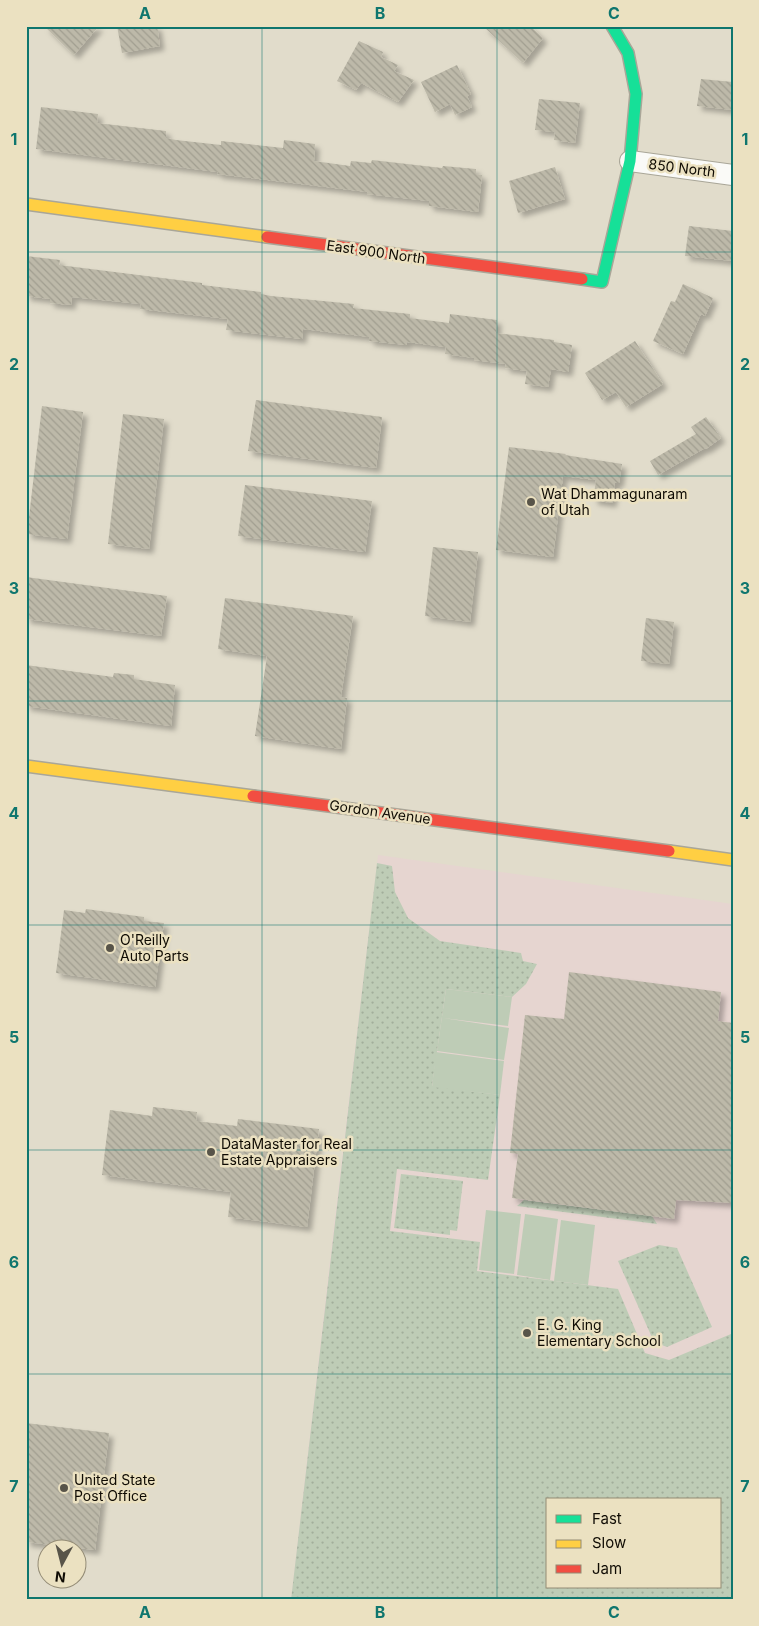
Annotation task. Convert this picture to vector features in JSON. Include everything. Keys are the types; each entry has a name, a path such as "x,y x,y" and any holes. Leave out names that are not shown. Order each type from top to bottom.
{"street":[{"path":"612,26 628,53 636,94 630,161"},
{"name":"850 North","path":"630,161 733,175"},
{"name":"East 900 North","path":"26,204 602,282 630,161"},
{"name":"Gordon Avenue","path":"26,766 733,860"}],"shaded area":[{"name":"E. G. King Elementary School","path":"378,855 733,904 733,1449 555,1498 546,1498 546,1501 307,1600 291,1600"}],"green space":[{"path":"377,863 392,866 395,892 408,918 440,941 521,953 523,961 537,964 526,984 512,997 446,989 432,1086 500,1095 488,1180 397,1169 390,1231 480,1242 477,1271 618,1289 645,1353 669,1360 731,1334 733,1335 733,1600 291,1600"},
{"path":"446,989 512,997 508,1026 443,1018 509,1028 504,1060 437,1051"},
{"path":"436,1052 504,1061 500,1095 432,1087"},
{"path":"401,1174 463,1181 457,1231 450,1230 450,1235 394,1228"},
{"path":"524,1200 652,1216 657,1224 517,1206"},
{"path":"486,1210 521,1214 514,1274 479,1270"},
{"path":"525,1214 558,1219 550,1280 517,1275"},
{"path":"561,1220 595,1225 588,1285 554,1281"},
{"path":"659,1245 677,1248 712,1327 667,1347 654,1342 618,1261"}],"building":[{"path":"44,26 99,26 74,55"},
{"path":"117,26 157,26 160,46 122,53"},
{"path":"483,26 530,26 543,38 523,63"},
{"path":"359,41 383,52 381,57 398,65 394,71 414,80 398,102 361,83 356,90 337,81"},
{"path":"457,65 471,94 467,96 472,107 455,115 450,104 435,112 421,82"},
{"path":"701,79 733,82 733,110 697,106"},
{"path":"539,99 580,103 575,143 554,140 555,132 535,130"},
{"path":"41,107 98,114 97,123 166,131 166,138 176,140 221,145 221,141 283,148 284,140 315,144 314,161 350,166 351,161 371,163 372,160 442,168 443,166 476,169 476,174 482,175 478,212 429,206 429,201 367,194 368,192 217,174 218,172 36,149"},
{"path":"555,167 565,199 518,213 509,181"},
{"path":"689,226 733,231 733,261 685,256"},
{"path":"26,256 60,260 59,265 202,283 202,285 261,292 261,294 271,296 354,304 353,308 410,314 410,318 449,323 450,314 497,320 496,333 554,340 554,342 572,345 568,372 551,369 548,387 525,384 527,371 505,368 506,364 445,354 446,347 407,342 407,345 369,341 370,337 303,329 302,339 226,330 228,319 140,309 141,304 72,297 71,305 50,303 50,299 26,296"},
{"path":"683,284 713,298 705,316 701,314 683,354 653,341 671,301 675,302"},
{"path":"635,341 663,384 626,407 616,392 602,400 585,373"},
{"path":"256,400 382,417 376,468 248,451"},
{"path":"42,406 83,412 67,539 27,534"},
{"path":"123,414 164,419 149,549 108,544"},
{"path":"706,417 721,438 706,449 658,475 650,461 696,434 691,427"},
{"name":"Wat Dhammagunaram of Utah","path":"509,447 566,454 622,464 619,483 615,483 612,503 593,500 596,480 563,476 553,557 496,550"},
{"path":"245,485 372,501 365,552 238,536"},
{"path":"433,547 478,552 470,622 425,616"},
{"path":"26,577 167,596 161,636 26,619"},
{"path":"225,598 353,616 341,697 347,698 341,749 255,736 267,656 218,649"},
{"path":"646,618 674,622 669,664 641,661"},
{"path":"26,665 113,677 114,673 134,675 134,679 175,685 171,726 26,706"},
{"name":"O'Reilly Auto Parts","path":"86,909 144,917 144,921 164,923 155,987 56,973 64,910 85,913"},
{"path":"569,972 721,992 718,1021 733,1023 733,1203 676,1200 674,1219 512,1198 518,1154 510,1153 525,1015 564,1019"},
{"name":"DataMaster for Real Estate Appraisers","path":"153,1107 197,1112 196,1121 237,1126 238,1119 319,1129 307,1227 228,1217 231,1192 102,1175 110,1110 152,1116"},
{"name":"United State Post Office","path":"26,1423 109,1433 95,1550 88,1549 88,1538 38,1538 38,1543 26,1542"}],"traffic: fast":[{"path":"582,279 602,282 630,161 636,94 628,53 612,26"}],"traffic: slow":[{"path":"26,204 267,237"},
{"path":"26,766 253,796"},
{"path":"669,851 733,860"}],"traffic: jam":[{"path":"267,237 582,279"},
{"path":"253,796 669,851"}],"place":[{"name":"Wat Dhammagunaram of Utah","path":"531,502"},
{"name":"O'Reilly Auto Parts","path":"110,948"},
{"name":"DataMaster for Real Estate Appraisers","path":"211,1152"},
{"name":"E. G. King Elementary School","path":"527,1333"},
{"name":"United State Post Office","path":"64,1488"}]}
